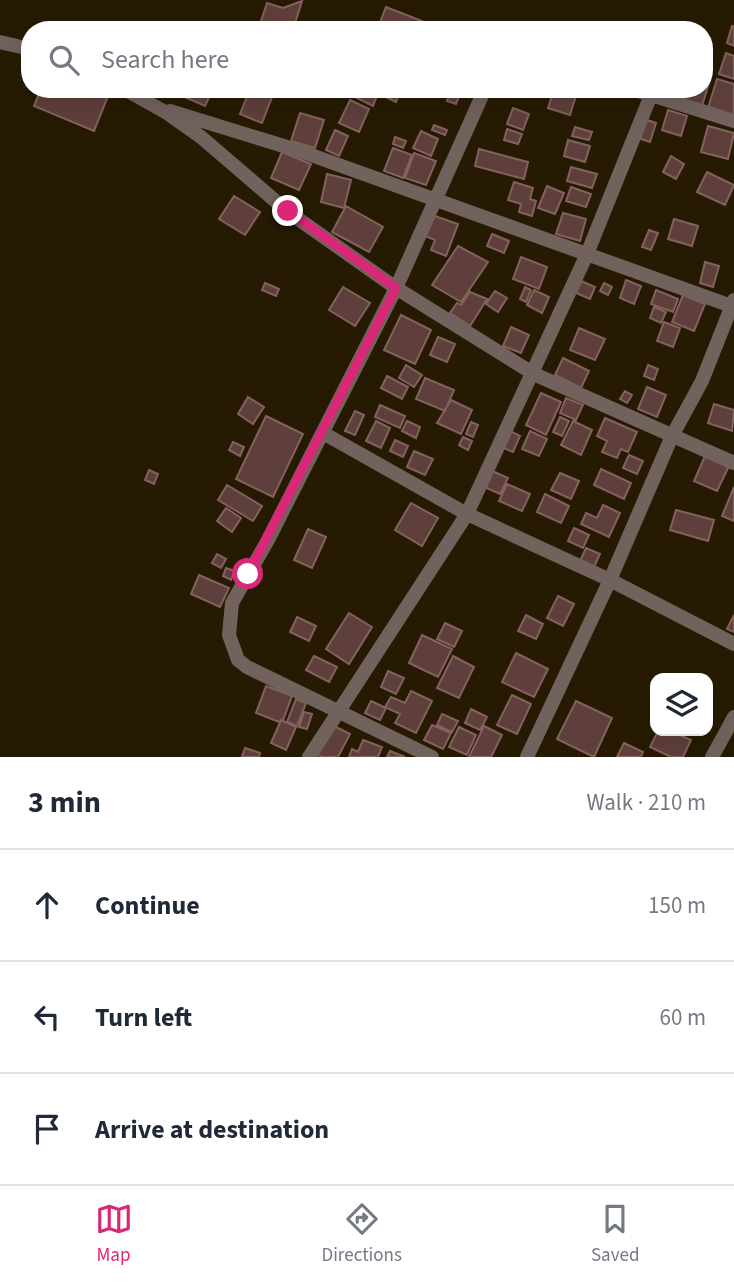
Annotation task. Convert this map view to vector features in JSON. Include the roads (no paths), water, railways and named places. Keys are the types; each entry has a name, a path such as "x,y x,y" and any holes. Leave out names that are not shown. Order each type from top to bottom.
{"street":[{"path":"0,42 21,47"},
{"path":"140,98 201,137 288,211 396,288 534,374 734,463"},
{"path":"432,757 247,667 238,660 229,635 232,603 323,433 396,288 481,98"},
{"path":"309,757 467,514 534,374 587,254 650,98"},
{"path":"661,98 734,121"},
{"path":"157,107 214,122 733,304 702,381 672,436 610,580 527,757"},
{"path":"323,433 467,514 610,580 734,644"},
{"path":"712,757 734,717"}]}
